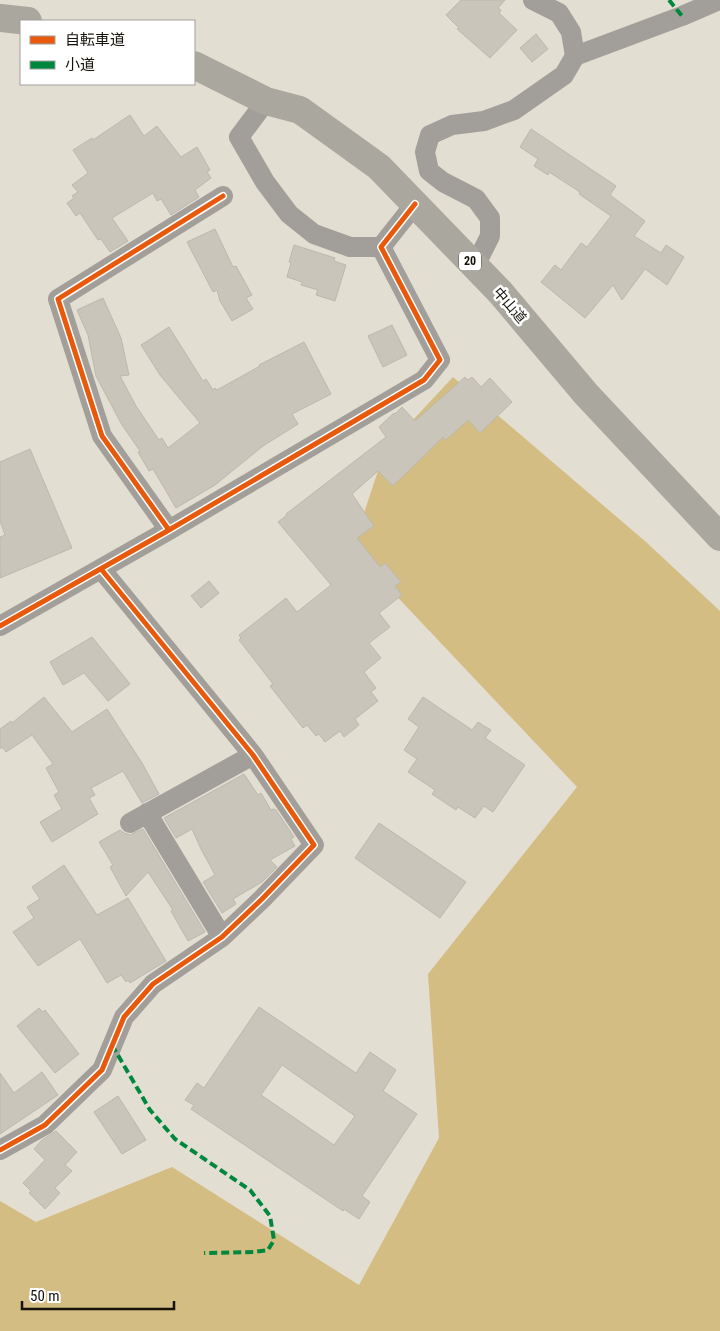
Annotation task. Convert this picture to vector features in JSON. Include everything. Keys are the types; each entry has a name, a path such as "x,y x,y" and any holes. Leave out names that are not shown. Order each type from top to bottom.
{"highway":[{"path":"0,18 20,20"},
{"name":"中山道","path":"195,66 266,101 300,110 379,167 500,292 586,394 720,537"}],"street":[{"path":"533,0 558,14 571,32 575,56"},
{"path":"475,266 490,236 490,218 476,199 443,182 429,171 424,152 430,135 452,124 484,121 514,110 564,75 575,56 682,16 718,0"},
{"path":"266,101 239,137 265,182 289,214 314,234 350,247 381,247"},
{"path":"169,530 102,436 58,299 223,196"},
{"path":"381,247 415,204"},
{"path":"0,626 169,530 424,380 440,360 381,247"},
{"path":"0,1150 45,1125 102,1070 124,1017 153,984 222,937 314,845 253,755 101,569"},
{"path":"130,823 253,755"},
{"path":"147,813 222,937"}],"shaded area":[{"path":"453,377 646,542 720,611 720,1331 0,1331 0,1201 36,1222 172,1167 359,1285 439,1138 428,974 577,787 352,549 385,450"}],"building":[{"path":"461,0 505,0 498,8 501,10 499,13 517,30 490,58 457,29 459,28 446,15"},
{"path":"536,34 548,49 532,62 520,48"},
{"path":"130,115 144,136 157,126 181,157 197,147 210,170 207,172 211,178 195,190 199,197 171,215 161,199 157,201 153,193 112,218 128,241 110,252 101,239 98,240 80,213 76,216 67,203 78,192 72,185 88,173 73,150 92,138 93,140"},
{"path":"531,129 616,186 610,195 645,221 634,236 661,253 666,245 684,257 667,285 645,269 622,300 613,285 585,318 541,282 555,265 561,270 581,243 587,247 611,216 579,194 580,192 549,172 548,175 534,166 538,159 520,147"},
{"path":"215,229 233,267 236,266 252,295 246,298 253,309 232,321 220,301 217,290 213,292 187,242"},
{"path":"294,245 335,258 334,261 346,265 335,301 316,295 318,290 301,285 302,282 287,277"},
{"path":"103,298 121,338 129,375 120,376 136,406 159,440 162,438 168,448 200,423 160,375 141,345 169,327 203,381 206,379 213,390 215,388 217,390 259,365 304,342 331,394 292,414 298,424 263,446 215,485 176,508 153,469 149,471 138,452 140,451 122,425 96,376 88,335 77,310"},
{"path":"392,325 407,355 383,367 368,336"},
{"path":"465,377 468,380 472,377 481,387 490,378 512,402 480,433 468,420 446,440 443,437 393,486 378,471 352,494 374,526 357,538 380,567 385,563 401,582 395,586 402,595 379,613 390,627 369,643 381,658 364,672 376,688 371,692 378,701 355,719 359,725 344,737 340,731 325,742 319,734 316,736 307,725 303,728 270,686 273,684 239,640 241,638 239,635 286,598 297,612 331,585 278,522 386,437 379,427 394,413 402,407 415,421"},
{"path":"30,449 72,548 0,578 0,537 5,535 0,521 0,462"},
{"path":"209,581 219,593 201,608 191,596"},
{"path":"92,637 130,684 108,701 84,673 63,685 50,662"},
{"path":"44,697 72,732 107,709 142,763 159,794 142,803 123,771 91,788 95,795 89,798 98,814 52,842 40,822 62,809 54,795 59,792 46,768 53,764 32,735 6,752 3,748 0,748 0,729 11,721 12,723"},
{"path":"423,697 472,730 478,722 491,730 485,738 525,765 493,812 484,806 475,818 458,807 456,810 432,794 435,790 408,772 417,759 404,750 419,727 408,719"},
{"path":"244,774 258,795 261,793 271,810 276,810 294,837 291,839 295,846 270,860 277,867 262,882 233,899 236,904 222,913 203,882 215,875 192,829 176,838 164,818"},
{"path":"379,823 466,882 440,918 355,858"},
{"path":"143,829 205,932 188,941 171,911 173,910 148,872 126,896 110,867 113,865 99,842 120,830 130,835"},
{"path":"64,865 97,915 128,898 166,961 130,983 128,980 126,982 121,975 107,983 80,939 38,966 13,932 34,918 27,907 40,899 32,887"},
{"path":"259,1007 356,1073 370,1052 396,1070 383,1091 417,1114 362,1196 370,1202 359,1219 344,1209 343,1211 191,1109 194,1105 185,1100 197,1083 204,1088","holes":["282,1065 355,1116 334,1145 261,1095"]},
{"path":"39,1008 43,1012 45,1010 79,1054 55,1073 17,1026"},
{"path":"42,1072 58,1095 0,1134 0,1073 14,1093"},
{"path":"118,1096 146,1140 122,1154 94,1112"},
{"path":"56,1131 77,1152 65,1165 72,1171 55,1188 60,1193 45,1209 29,1193 31,1191 23,1183 45,1160 34,1149 42,1140"}],"marked path":[{"path":"669,0 682,16"},
{"path":"112,1045 150,1110 175,1139 250,1190 270,1216 274,1240 268,1250 204,1253"}],"cycle path":[{"path":"169,530 102,436 58,299 223,196"},
{"path":"0,626 169,530 424,380 440,360 381,247 415,204"},
{"path":"0,1150 45,1125 102,1070 124,1017 153,984 222,937 314,845 253,755 101,569"}]}
